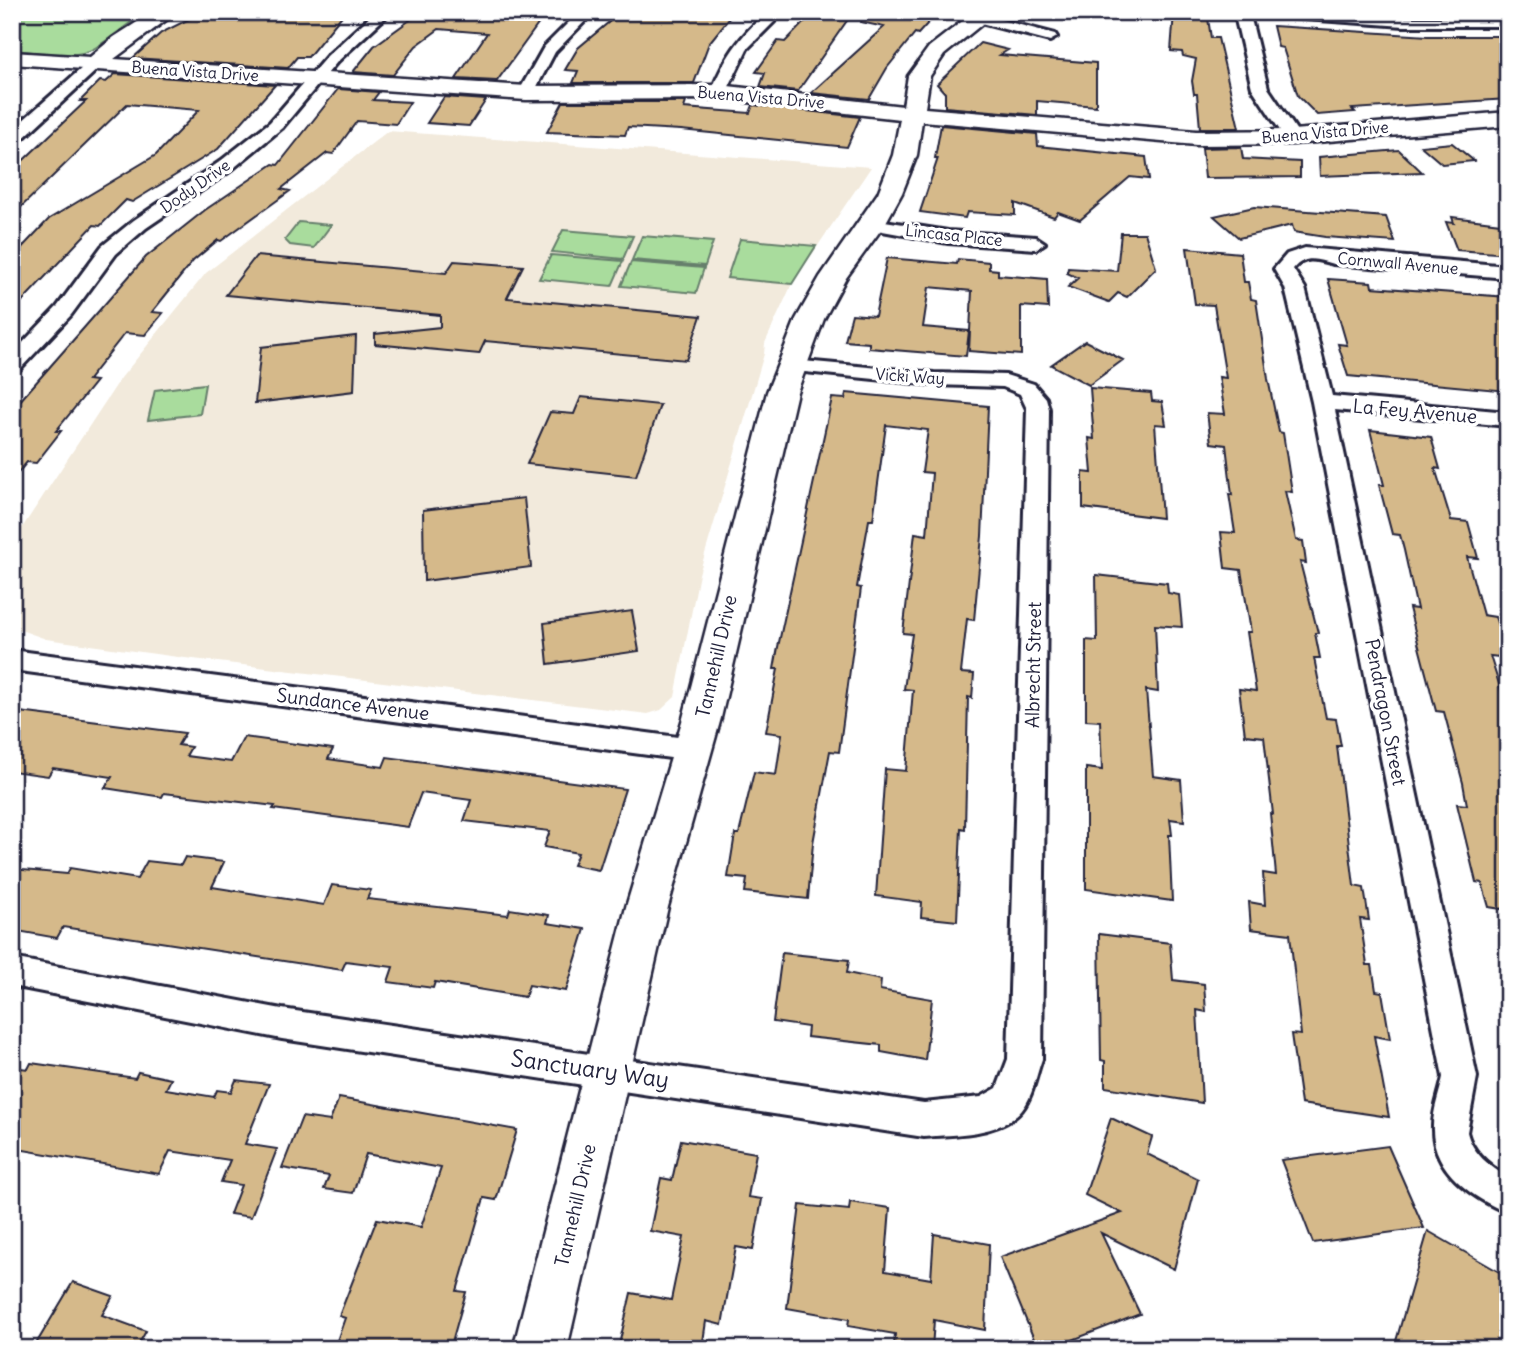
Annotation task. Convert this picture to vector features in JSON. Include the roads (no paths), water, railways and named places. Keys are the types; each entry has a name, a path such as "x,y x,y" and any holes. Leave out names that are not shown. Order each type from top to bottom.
{"street":[{"path":"12,139 121,41 167,12"},
{"name":"Dody Drive","path":"12,366 64,311 110,250 140,224 224,167 276,125 314,79 363,29 384,12"},
{"path":"526,93 549,50 587,12"},
{"path":"719,92 732,57 744,40 777,12"},
{"path":"1293,137 1260,88 1243,20 1245,16 1262,12 1404,22 1508,22"},
{"path":"982,15 1050,37"},
{"name":"Tannehill Drive","path":"540,1349 606,1070 647,907 693,750 772,426 810,318 833,278 872,224 890,193 905,155 919,76 936,51 982,15"},
{"name":"Buena Vista Drive","path":"12,58 526,93 719,92 911,113 1196,138 1293,137 1410,125 1508,119"},
{"name":"Lincasa Place","path":"872,224 948,237 1036,243"},
{"name":"Cornwall Avenue","path":"1290,258 1307,251 1333,258 1508,272"},
{"name":"Pendragon Street","path":"1290,258 1283,269 1295,288 1323,402 1460,1077 1450,1132 1466,1169 1491,1189 1508,1195"},
{"name":"Vicki Way","path":"792,366 933,379 1006,381 1027,389"},
{"name":"Albrecht Street","path":"1027,389 1035,398 1038,409 1027,944"},
{"name":"La Fey Avenue","path":"1323,402 1508,419"},
{"name":"Sundance Avenue","path":"12,660 693,750"},
{"name":"Sanctuary Way","path":"12,972 282,1024 606,1070 924,1120 996,1109 1010,1100 1025,1059 1027,944"}]}
